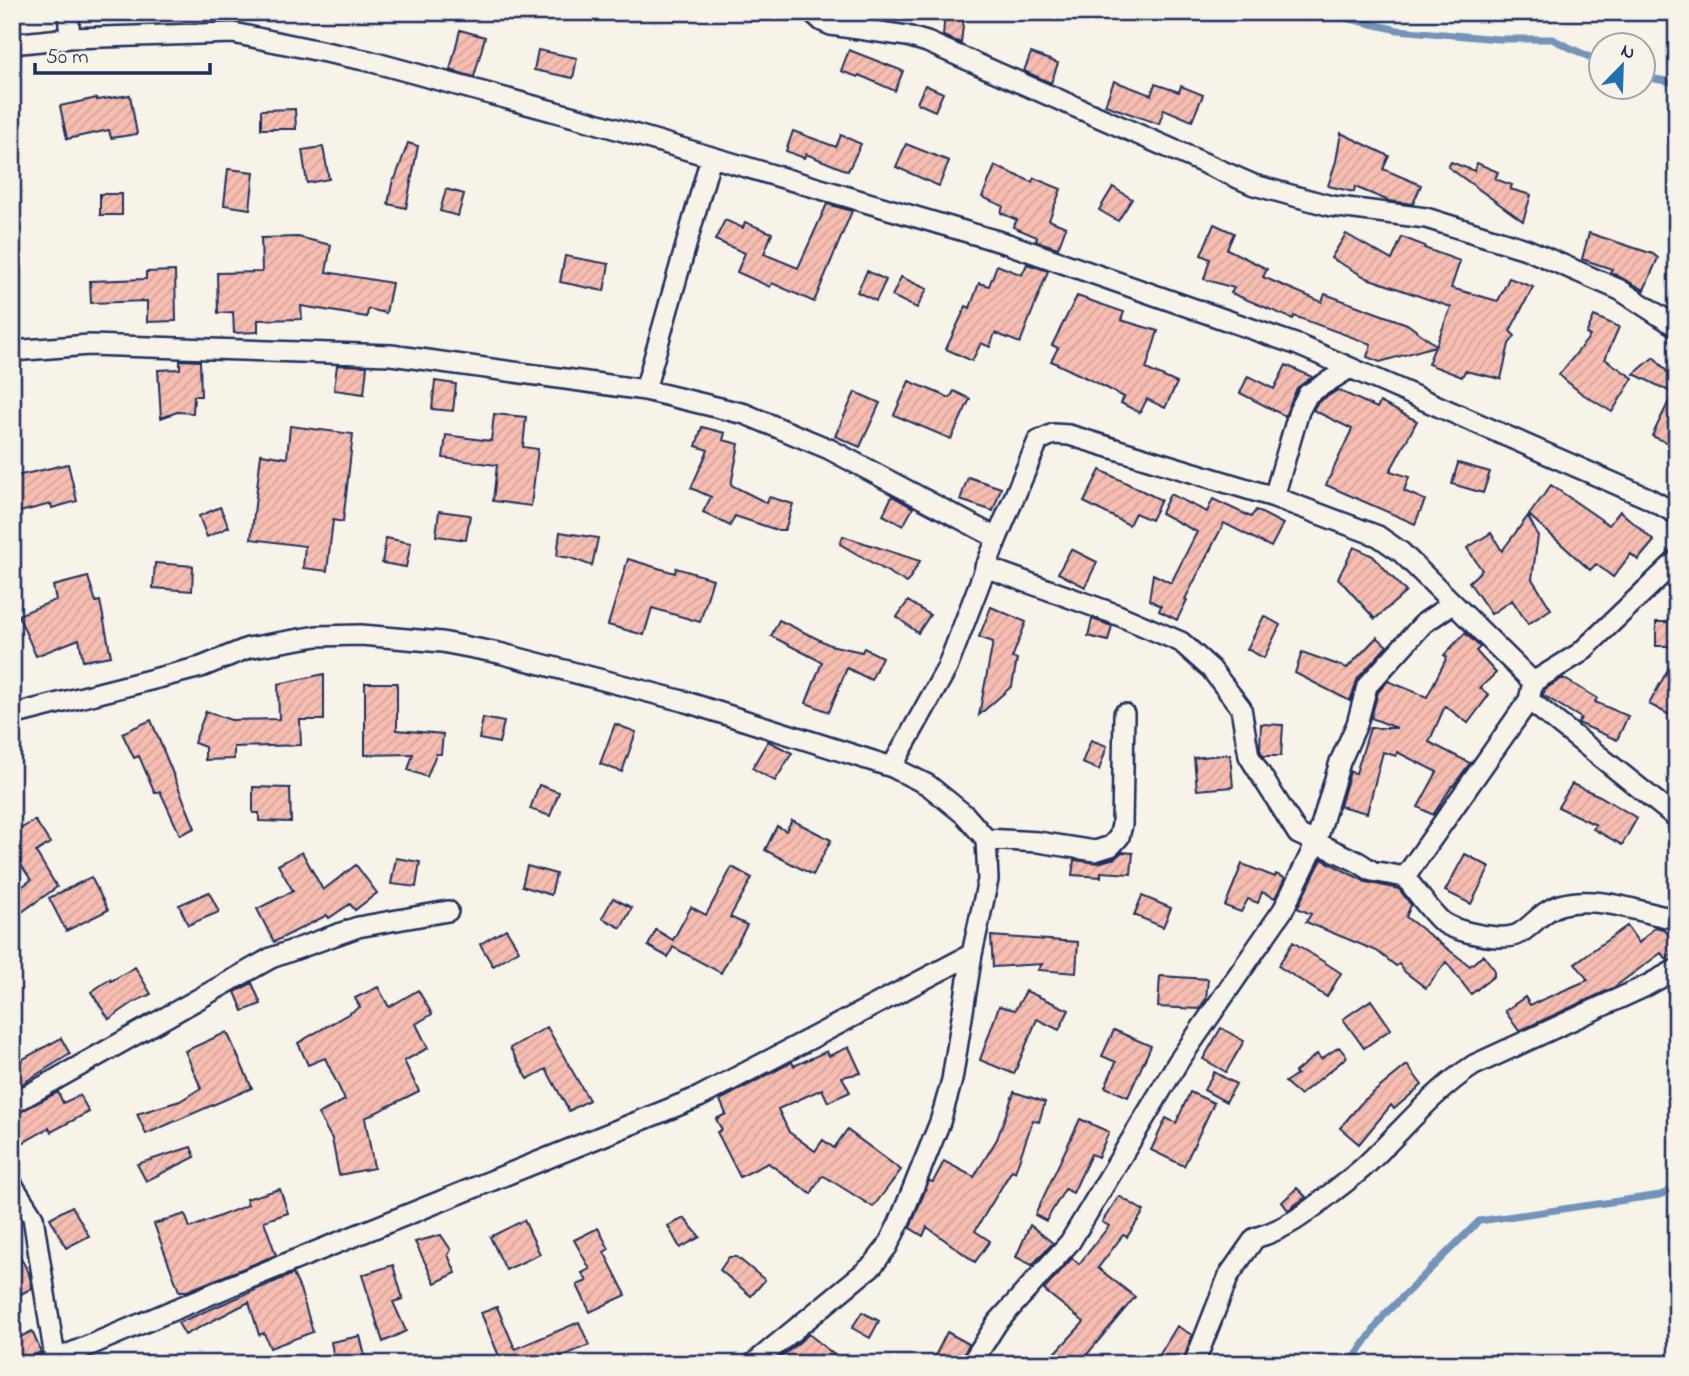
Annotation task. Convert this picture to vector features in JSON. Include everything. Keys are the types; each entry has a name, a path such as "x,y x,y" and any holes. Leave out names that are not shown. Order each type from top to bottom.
{"street":[{"path":"68,12 70,38"},
{"path":"812,12 831,25 907,36 927,42 1254,184 1331,206 1426,218 1525,249 1620,290 1677,327"},
{"path":"12,44 70,38 233,33 369,61 711,157 1008,244 1298,345 1648,498 1677,514"},
{"path":"645,390 711,157"},
{"path":"12,351 89,345 391,355 645,390 745,414 829,449 997,538"},
{"path":"1274,498 1299,411 1308,394 1350,368"},
{"path":"892,767 947,668 985,567 1038,442 1053,434 1069,435 1274,498 1378,536 1401,552 1531,691 1677,818"},
{"path":"1405,877 1531,691 1580,653 1677,560"},
{"path":"985,567 1118,615 1181,642 1211,668 1241,708 1250,756 1298,834 1372,871 1405,877 1441,921 1490,937 1519,934 1542,913 1562,905 1593,902 1667,916 1677,914"},
{"path":"971,1364 997,1323 1070,1242 1178,1062 1283,910 1316,843 1340,762 1357,724 1367,686 1424,623 1452,604"},
{"path":"12,715 201,667 248,648 317,636 361,635 442,642 499,653 683,701 892,767 928,785 965,815 986,839 988,880 972,954 952,1080 928,1156 887,1247 873,1265 753,1364"},
{"path":"986,839 1038,842 1095,851 1111,846 1119,837 1122,825 1124,713"},
{"path":"12,1104 271,958 358,927 448,911"},
{"path":"12,1184 33,1217 53,1362 699,1097 972,954"},
{"path":"1194,1364 1229,1275 1255,1238 1276,1232 1298,1220 1366,1166 1414,1115 1450,1081 1466,1070 1677,969"}],"building":[{"path":"945,13 964,16 961,43 943,36"},
{"path":"460,30 485,37 474,77 450,70"},
{"path":"538,50 577,58 573,78 534,70"},
{"path":"849,50 903,71 895,91 859,75 858,77 841,71"},
{"path":"1031,53 1058,63 1051,83 1024,71"},
{"path":"1114,81 1151,95 1155,84 1179,92 1181,86 1203,95 1192,121 1164,109 1159,124 1105,105"},
{"path":"925,85 943,93 935,111 917,103"},
{"path":"130,95 137,134 111,138 109,130 67,139 60,106 97,98"},
{"path":"295,109 296,129 261,129 261,110"},
{"path":"793,131 836,147 841,135 861,144 848,171 806,154 804,158 786,151"},
{"path":"1341,133 1389,156 1383,169 1421,185 1413,204 1389,201 1355,187 1354,192 1328,186"},
{"path":"408,143 418,146 406,208 388,204 393,179"},
{"path":"906,144 949,161 939,186 896,167"},
{"path":"323,147 329,179 307,183 302,150"},
{"path":"1451,162 1474,171 1477,163 1498,172 1495,179 1512,185 1510,189 1531,195 1523,221 1448,167"},
{"path":"995,166 1032,182 1034,178 1061,189 1049,220 1066,227 1058,248 1036,241 1037,237 1013,227 1017,220 1001,213 1003,206 982,197"},
{"path":"228,169 254,172 250,209 224,205"},
{"path":"1113,187 1132,199 1118,221 1099,210"},
{"path":"446,189 464,194 458,216 440,211"},
{"path":"100,194 122,194 122,215 100,215"},
{"path":"827,204 852,211 814,302 772,283 770,287 737,272 745,253 715,240 725,220 743,228 745,222 772,233 764,254 798,268"},
{"path":"1214,224 1234,233 1227,249 1267,269 1263,277 1322,302 1325,294 1407,324 1436,345 1451,307 1367,278 1331,258 1346,234 1392,260 1402,237 1460,261 1451,288 1498,301 1509,278 1533,287 1510,331 1515,336 1509,344 1501,379 1465,371 1462,377 1428,364 1435,346 1380,362 1367,357 1371,344 1294,316 1293,319 1231,293 1234,288 1204,279 1210,259 1201,255"},
{"path":"1589,233 1658,258 1644,290 1610,272 1612,269 1582,259"},
{"path":"298,237 331,245 326,272 392,283 386,313 368,309 367,317 301,306 302,319 258,320 258,332 234,333 233,312 218,313 217,273 262,272 261,238"},
{"path":"565,256 609,264 604,291 560,282"},
{"path":"1027,264 1048,271 1020,343 995,333 990,347 981,343 972,361 946,349 966,306 970,308 979,283 989,286 997,265 1022,275"},
{"path":"175,271 176,321 147,322 147,301 91,303 90,281 146,279 146,272"},
{"path":"867,271 886,280 876,301 857,292"},
{"path":"901,277 927,289 917,308 892,296"},
{"path":"1077,296 1124,312 1121,320 1158,331 1146,369 1177,383 1165,408 1147,399 1140,413 1121,403 1124,397 1051,361 1058,348 1052,345"},
{"path":"1594,316 1619,327 1605,359 1633,378 1612,412 1581,393 1559,375 1590,336 1586,334"},
{"path":"1654,357 1677,383 1677,447 1652,436 1673,393 1634,374"},
{"path":"180,360 200,361 201,396 194,396 193,413 177,412 161,418 158,370 180,369"},
{"path":"337,365 367,366 364,394 334,390"},
{"path":"1286,365 1312,377 1297,388 1285,416 1240,393 1248,376 1274,389"},
{"path":"435,381 456,384 453,411 432,409"},
{"path":"909,381 950,398 954,391 970,399 951,439 894,415"},
{"path":"1338,390 1377,408 1380,402 1417,421 1390,471 1409,477 1404,491 1425,500 1415,524 1326,485 1352,429 1313,410 1317,403"},
{"path":"855,392 880,403 860,447 835,436"},
{"path":"494,414 526,417 523,447 538,449 531,506 493,501 497,465 443,458 446,435 491,441"},
{"path":"290,426 353,434 343,522 333,520 327,571 303,568 305,546 251,539 261,454 287,458"},
{"path":"702,427 725,433 723,440 739,444 731,485 767,503 769,497 793,504 785,530 777,530 735,516 730,526 703,512 711,497 691,488 708,450 696,446"},
{"path":"1458,463 1490,472 1483,493 1452,484"},
{"path":"68,464 77,501 52,508 51,504 12,514 12,477"},
{"path":"1100,470 1161,500 1151,520 1135,513 1129,525 1084,502"},
{"path":"968,477 1001,488 993,511 960,500"},
{"path":"1551,485 1609,525 1620,511 1654,541 1638,560 1631,554 1613,577 1596,564 1590,570 1529,515"},
{"path":"1170,494 1207,512 1213,499 1251,517 1256,510 1283,524 1271,547 1224,523 1177,620 1159,611 1161,606 1149,600 1153,574 1171,583 1197,532 1161,513"},
{"path":"892,496 913,508 903,526 883,515"},
{"path":"220,507 229,527 207,537 199,516"},
{"path":"439,511 470,515 466,540 436,536"},
{"path":"1528,516 1538,536 1532,579 1551,609 1528,624 1512,600 1491,614 1469,582 1482,570 1467,548 1491,533 1502,551"},
{"path":"560,532 598,538 592,566 557,556"},
{"path":"843,536 920,561 907,583 840,544"},
{"path":"386,538 411,543 406,567 382,563"},
{"path":"1354,547 1373,556 1406,592 1375,619 1338,578"},
{"path":"1071,549 1097,562 1085,587 1058,573"},
{"path":"628,559 675,573 676,568 713,579 700,622 652,608 644,635 608,625"},
{"path":"155,563 193,566 192,591 153,588"},
{"path":"88,577 96,602 100,601 111,656 83,661 79,639 36,656 18,615 56,600 53,586"},
{"path":"908,601 930,615 918,633 897,617"},
{"path":"991,607 1026,622 1012,658 1017,659 1012,686 979,715 993,642 979,637"},
{"path":"1264,616 1280,625 1264,658 1247,649"},
{"path":"1092,619 1112,626 1108,641 1088,636"},
{"path":"779,620 830,645 862,652 864,648 882,657 871,680 847,668 829,712 806,703 822,662 771,636"},
{"path":"1656,622 1674,622 1674,646 1656,646"},
{"path":"1465,633 1480,647 1476,651 1496,673 1480,688 1489,695 1468,723 1445,706 1429,742 1470,763 1433,815 1418,807 1437,772 1397,752 1396,756 1383,752 1367,813 1340,806 1350,772 1356,773 1370,728 1397,728 1371,718 1378,692 1388,681 1427,697 1447,657 1444,655"},
{"path":"1377,637 1387,646 1358,678 1350,701 1295,673 1302,652 1347,668"},
{"path":"1677,653 1677,719 1649,704"},
{"path":"324,674 324,720 300,720 301,745 234,747 234,759 205,760 205,747 194,743 206,711 231,720 279,719 278,684"},
{"path":"1563,678 1597,698 1595,702 1628,716 1617,740 1578,723 1581,718 1543,695 1545,689"},
{"path":"365,683 397,683 397,730 443,734 441,754 436,754 427,777 408,770 413,754 365,755"},
{"path":"483,718 504,722 499,743 479,739"},
{"path":"151,720 195,828 180,835 160,791 155,793 139,756 134,758 122,733"},
{"path":"615,724 636,732 622,772 600,764"},
{"path":"1261,724 1283,725 1281,756 1263,756 1260,750"},
{"path":"1091,740 1107,746 1099,770 1082,763"},
{"path":"768,741 792,753 775,781 752,768"},
{"path":"1230,754 1233,787 1197,790 1194,758"},
{"path":"1572,784 1600,796 1637,818 1622,845 1593,829 1596,825 1558,807"},
{"path":"539,785 559,792 550,816 530,809"},
{"path":"253,787 290,788 291,822 259,821 259,813 253,813"},
{"path":"35,820 50,843 36,852 57,887 12,919 12,894 31,880 12,851 12,834"},
{"path":"792,820 831,840 813,875 765,850 777,826 786,831"},
{"path":"302,852 323,890 356,865 377,893 355,910 350,904 329,918 327,915 274,942 257,909 293,891 278,865"},
{"path":"1122,852 1133,853 1131,874 1101,872 1101,877 1072,875 1074,860 1098,863 1115,858"},
{"path":"1465,854 1490,867 1471,904 1445,891"},
{"path":"396,858 420,862 416,887 391,884"},
{"path":"1322,859 1366,882 1399,889 1411,905 1406,917 1470,966 1483,955 1494,969 1494,976 1471,994 1446,962 1426,988 1399,964 1396,966 1377,951 1306,922 1311,914 1297,908"},
{"path":"1242,864 1275,877 1276,874 1285,878 1275,898 1262,892 1258,903 1248,899 1241,912 1225,906"},
{"path":"527,866 556,874 551,895 522,886"},
{"path":"732,867 752,878 730,917 747,925 721,973 673,947 668,957 648,946 656,930 673,940 691,907 706,915"},
{"path":"91,877 108,910 66,931 49,898"},
{"path":"209,892 219,912 188,925 179,905"},
{"path":"1142,896 1171,908 1163,927 1134,915"},
{"path":"613,898 632,908 621,928 602,918"},
{"path":"1627,926 1639,943 1655,927 1663,929 1677,942 1677,949 1667,959 1661,953 1613,988 1519,1031 1505,1011 1525,997 1530,1005 1588,980 1575,963"},
{"path":"506,929 519,950 493,966 480,944"},
{"path":"991,936 1078,942 1076,973 1038,970 1042,964 993,967"},
{"path":"1293,942 1341,973 1327,997 1278,966"},
{"path":"135,967 151,994 109,1019 91,992"},
{"path":"1160,976 1208,979 1206,999 1199,1009 1158,1007"},
{"path":"252,983 261,1004 243,1011 235,992"},
{"path":"378,987 389,1007 418,990 432,1014 416,1024 428,1048 404,1061 419,1091 365,1118 374,1168 339,1175 332,1139 318,1114 345,1100 325,1058 308,1065 298,1043 360,1007 355,998"},
{"path":"1026,991 1069,1010 1059,1030 1037,1019 1014,1074 980,1060 999,1006 1015,1010"},
{"path":"1371,1000 1391,1029 1364,1048 1343,1019"},
{"path":"547,1027 589,1100 569,1111 546,1069 528,1079 510,1048"},
{"path":"1221,1028 1244,1041 1226,1072 1203,1059"},
{"path":"1114,1030 1151,1046 1128,1097 1105,1087 1116,1062 1102,1056"},
{"path":"227,1032 252,1088 146,1134 137,1114 180,1101 201,1088 185,1051"},
{"path":"61,1038 70,1054 12,1090 12,1065"},
{"path":"849,1047 861,1073 842,1077 850,1092 828,1102 822,1089 778,1109 789,1132 815,1151 823,1140 834,1148 847,1130 901,1170 873,1207 824,1176 811,1194 768,1163 740,1177 717,1132 722,1130 716,1119 726,1114 720,1100 792,1062 794,1066 827,1051 829,1056"},
{"path":"1339,1047 1347,1057 1300,1095 1285,1082 1317,1054 1321,1059"},
{"path":"1407,1065 1422,1085 1394,1109 1391,1105 1359,1144 1340,1128 1362,1102"},
{"path":"1214,1072 1236,1084 1226,1102 1204,1090"},
{"path":"58,1092 63,1103 80,1095 89,1112 51,1132 49,1128 12,1149 12,1116"},
{"path":"1014,1092 1045,1102 1039,1122 1033,1120 1015,1172 1012,1170 975,1231 990,1241 975,1262 927,1227 923,1236 910,1228 929,1181 933,1182 944,1161 974,1177 997,1139"},
{"path":"1190,1092 1214,1103 1184,1166 1151,1150 1166,1118 1176,1123"},
{"path":"1080,1119 1109,1132 1098,1157 1091,1154 1073,1193 1065,1189 1046,1221 1035,1215"},
{"path":"191,1147 195,1157 146,1181 137,1164"},
{"path":"1297,1188 1306,1197 1288,1210 1282,1202"},
{"path":"280,1189 288,1213 264,1221 276,1255 187,1291 179,1291 154,1224 185,1214 190,1228 248,1205 246,1199"},
{"path":"1119,1196 1144,1211 1127,1237 1123,1235 1098,1268 1135,1297 1079,1364 1045,1364 1084,1322 1044,1290 1072,1258 1079,1264 1109,1226 1102,1222"},
{"path":"72,1206 89,1236 66,1248 50,1218"},
{"path":"684,1218 700,1237 680,1248 668,1226"},
{"path":"524,1220 540,1254 506,1270 490,1237"},
{"path":"1030,1225 1053,1243 1032,1265 1016,1257"},
{"path":"598,1228 609,1249 604,1252 626,1295 590,1312 577,1285 587,1281 582,1273 590,1269 574,1240"},
{"path":"441,1235 451,1250 448,1255 456,1273 435,1283 415,1242"},
{"path":"12,1242 29,1273 32,1288 12,1299"},
{"path":"729,1257 737,1257 765,1280 751,1296 720,1270"},
{"path":"393,1265 403,1299 393,1302 406,1331 383,1342 362,1275"},
{"path":"293,1274 313,1332 270,1348 264,1333 259,1335 249,1302 185,1335 178,1323"},
{"path":"497,1307 515,1349 579,1322 589,1345 544,1364 481,1364 499,1356 481,1313"},
{"path":"862,1312 879,1321 870,1338 852,1328"},
{"path":"1177,1326 1192,1335 1182,1364 1154,1364"},
{"path":"32,1331 41,1352 12,1364 12,1341"},
{"path":"947,1332 969,1344 959,1364 931,1364"},
{"path":"809,1334 845,1364 773,1364"},
{"path":"360,1336 367,1364 335,1364 331,1342"}],"waterway":[{"path":"1319,12 1398,30 1498,39 1552,39 1588,56"},
{"path":"1658,80 1677,83"},
{"path":"1350,1364 1385,1314 1479,1221 1660,1195 1677,1188"}]}
